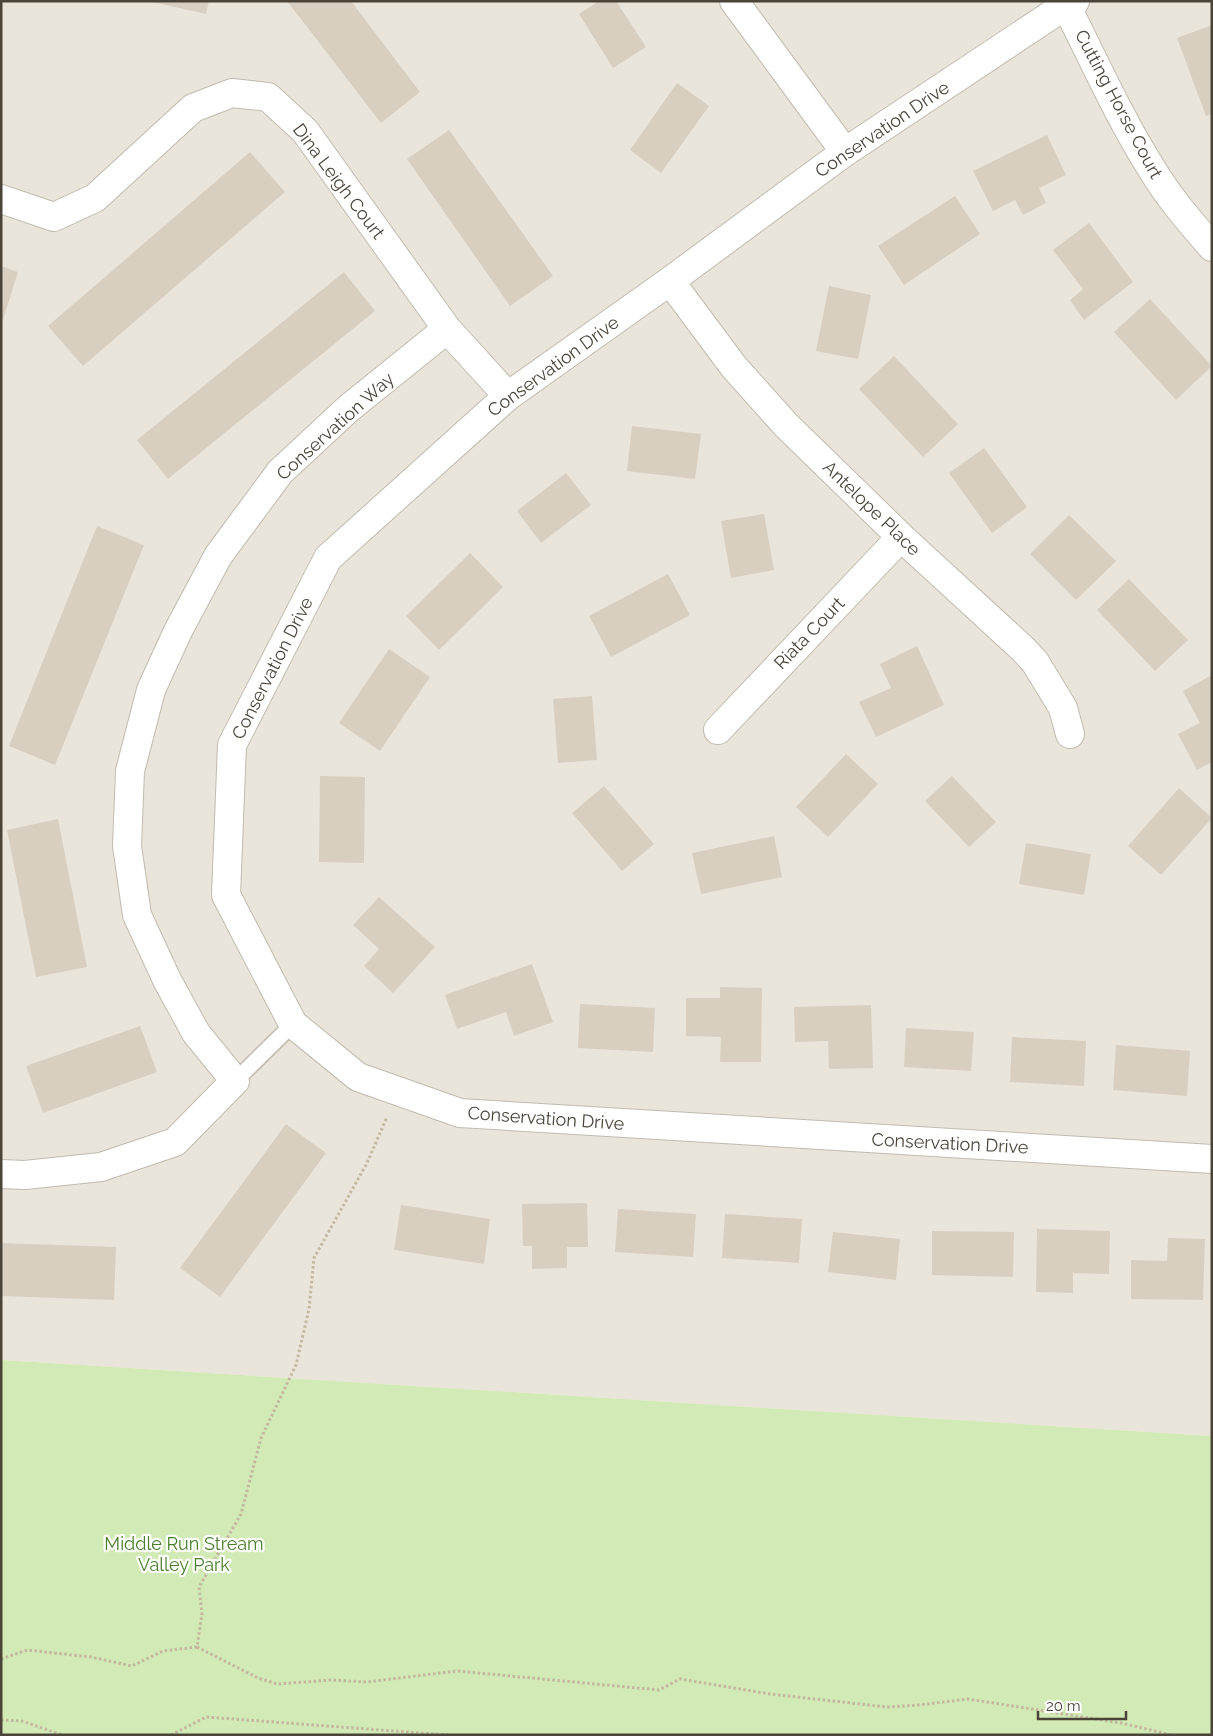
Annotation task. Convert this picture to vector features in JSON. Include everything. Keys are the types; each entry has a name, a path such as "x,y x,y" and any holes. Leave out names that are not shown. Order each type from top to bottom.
{"street":[{"path":"734,1 845,152"},
{"name":"Conservation Drive","path":"1070,3 845,152 670,281 508,396 328,558 232,745 226,894 293,1024 358,1077 460,1113 1212,1159"},
{"name":"Cutting Horse Court","path":"1070,3 1132,136 1153,172 1177,206 1212,247"},
{"name":"Dina Leigh Court","path":"1,199 54,217 95,198 193,108 232,93 268,97 305,131 447,329 508,396"},
{"name":"Antelope Place","path":"670,281 734,367 786,425 901,537 1024,648 1035,662 1063,708 1070,734"},
{"name":"Conservation Way","path":"235,1081 196,1033 137,915 128,846 130,771 151,690 178,631 218,556 280,472 349,408 447,329"},
{"name":"Riata Court","path":"718,730 901,537"},
{"path":"1,1174 25,1175 101,1167 175,1142 235,1081"}],"lane":[{"path":"235,1081 293,1024"}],"path":[{"path":"197,1647 202,1614 199,1587 242,1514 262,1438 296,1365 310,1309 314,1258 367,1164 398,1091"},
{"path":"1,1659 27,1650 91,1657 132,1666 163,1651 197,1647 258,1678 277,1684 332,1680 367,1682 457,1671 658,1690 680,1679 770,1694 886,1707 968,1699 1122,1723 1171,1735"},
{"path":"171,1735 206,1717 448,1735"},
{"path":"1,1720 22,1721 62,1735"}],"shaded area":[{"path":"1,1 1212,1 1212,1436 1,1360"}],"green space":[{"name":"Middle Run Stream Valley Park","path":"1,1360 1212,1436 1212,1735 1,1735"}],"building":[{"path":"148,1 209,1 206,14"},
{"path":"287,1 351,1 420,92 381,123"},
{"path":"599,1 616,1 646,47 613,68 579,14"},
{"path":"1212,25 1212,114 1206,116 1177,38"},
{"path":"677,83 709,106 661,173 630,150"},
{"path":"449,130 553,276 510,306 407,159"},
{"path":"1047,135 1066,175 1039,188 1046,203 1023,215 1015,200 993,211 973,171"},
{"path":"250,152 285,192 83,366 48,326"},
{"path":"955,196 980,234 904,285 878,246"},
{"path":"1089,223 1133,282 1084,320 1070,300 1083,289 1053,250"},
{"path":"1,266 18,272 2,323 1,323"},
{"path":"344,272 375,311 168,479 137,440"},
{"path":"829,286 871,295 858,359 816,351"},
{"path":"1150,299 1212,366 1176,400 1114,332"},
{"path":"894,356 958,424 923,457 859,389"},
{"path":"632,426 701,434 695,479 627,471"},
{"path":"984,448 1027,507 992,533 949,473"},
{"path":"566,473 591,505 541,543 517,511"},
{"path":"764,514 774,570 731,578 721,521"},
{"path":"1069,515 1116,561 1076,600 1030,554"},
{"path":"97,526 144,545 55,765 9,746"},
{"path":"470,553 503,587 439,650 406,616"},
{"path":"668,574 690,615 611,657 589,616"},
{"path":"1129,579 1188,640 1155,671 1097,610"},
{"path":"917,646 944,705 876,737 859,702 891,688 880,664"},
{"path":"389,649 430,677 380,751 339,723"},
{"path":"1212,675 1212,762 1197,770 1178,734 1200,723 1183,691"},
{"path":"592,696 597,760 558,763 553,699"},
{"path":"846,754 878,784 828,837 796,807"},
{"path":"320,776 365,777 364,863 319,862"},
{"path":"952,776 996,822 969,847 925,801"},
{"path":"604,786 654,844 622,871 572,813"},
{"path":"1179,788 1212,818 1161,875 1128,846"},
{"path":"58,819 87,967 36,977 7,830"},
{"path":"774,836 782,877 701,894 692,853"},
{"path":"1026,843 1091,854 1084,895 1019,884"},
{"path":"379,897 435,947 393,993 364,966 379,949 353,925"},
{"path":"532,964 553,1022 514,1036 506,1012 457,1029 445,995"},
{"path":"720,987 762,988 761,1062 720,1062 721,1037 686,1036 686,998 720,998"},
{"path":"580,1004 655,1008 653,1052 578,1048"},
{"path":"871,1005 873,1068 829,1069 828,1041 795,1042 794,1007"},
{"path":"140,1026 157,1072 43,1113 26,1066"},
{"path":"906,1028 974,1032 971,1071 904,1067"},
{"path":"1012,1037 1086,1041 1084,1086 1010,1082"},
{"path":"1116,1045 1190,1051 1187,1096 1113,1090"},
{"path":"286,1124 326,1153 220,1297 180,1268"},
{"path":"587,1203 588,1247 567,1247 567,1268 532,1269 532,1246 523,1246 522,1204"},
{"path":"401,1205 490,1219 484,1264 394,1250"},
{"path":"618,1209 696,1214 693,1257 615,1252"},
{"path":"725,1214 802,1219 799,1263 722,1258"},
{"path":"1037,1229 1110,1231 1109,1274 1073,1273 1073,1293 1036,1292"},
{"path":"932,1231 1014,1232 1013,1277 932,1275"},
{"path":"833,1232 900,1239 896,1280 828,1272"},
{"path":"1168,1238 1205,1239 1203,1300 1131,1299 1131,1260 1167,1261"},
{"path":"1,1243 116,1247 114,1300 1,1296"}]}
